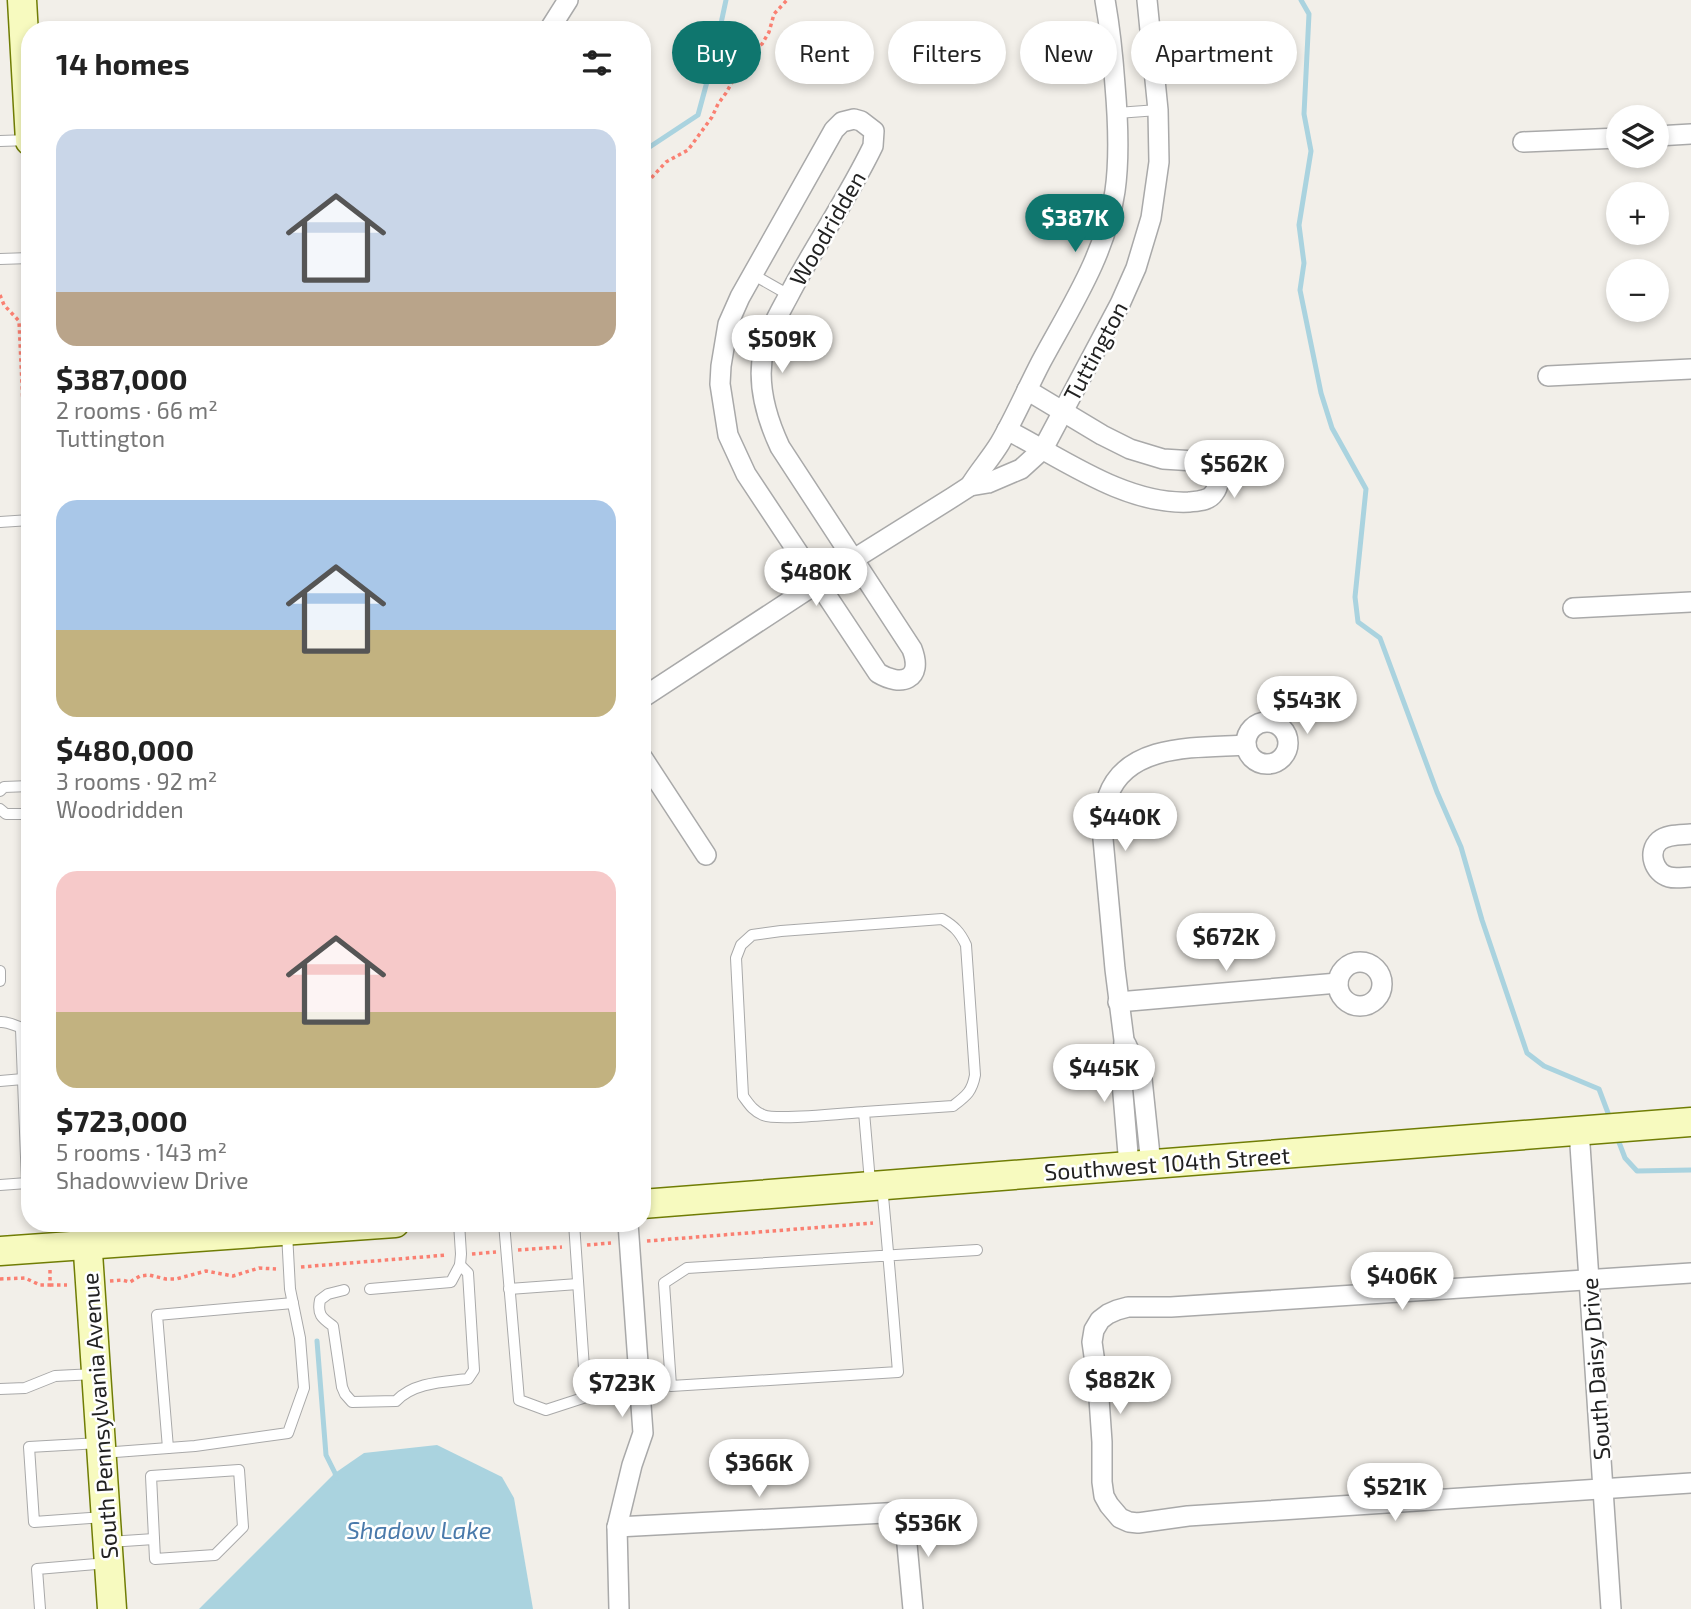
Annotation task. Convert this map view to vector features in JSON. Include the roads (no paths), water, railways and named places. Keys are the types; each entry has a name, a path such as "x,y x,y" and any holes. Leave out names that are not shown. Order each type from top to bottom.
{"main road":[{"path":"22,0 25,21"},
{"name":"Southwest 104th Street","path":"651,1203 1691,1122"},
{"path":"0,1251 86,1235 236,1232"},
{"name":"South Pennsylvania Avenue","path":"86,1235 112,1609"}],"street":[{"path":"555,21 568,0"},
{"name":"Tuttington","path":"970,486 1007,430 1085,281 1110,217 1117,167 1117,113 1113,55 1105,0"},
{"name":"Tuttington","path":"651,692 970,486 988,483 1021,469 1043,449 1120,304 1136,268 1151,218 1158,171 1158,110 1147,0"},
{"name":"Woodridden","path":"848,120 861,121 874,131 873,146 789,295 764,349 762,377 766,414 780,447 912,649 917,665 915,671 906,679 894,680 878,673 746,474 728,435 720,384 722,353 728,324 752,274 834,130 848,120"},
{"path":"1669,135 1691,134"},
{"path":"1523,142 1606,139"},
{"path":"1548,376 1691,369"},
{"path":"1007,430 1083,471 1139,496 1187,502 1210,498 1215,492 1217,477 1210,465 1202,461 1163,459 1130,449 1027,390"},
{"path":"1573,608 1691,602"},
{"path":"1140,1166 1122,1082 1124,1040 1103,839 1103,818 1108,794 1122,773 1158,752 1246,745"},
{"path":"651,771 706,855"},
{"path":"1691,834 1666,837 1658,841 1653,849 1654,863 1664,875 1691,877"},
{"path":"1118,1002 1338,983"},
{"name":"South Daisy Drive","path":"1590,1129 1590,1279 1611,1609"},
{"path":"620,1609 617,1527 643,1433 629,1232"},
{"path":"1691,1273 1171,1307 1128,1307 1100,1320 1094,1330 1092,1342 1098,1384 1104,1496 1114,1513 1129,1522 1691,1483"},
{"path":"617,1527 904,1512 913,1609"}],"lane":[{"path":"1117,113 1158,110"},
{"path":"0,141 21,141"},
{"path":"0,259 21,258"},
{"path":"752,274 789,295"},
{"path":"0,522 21,521"},
{"path":"0,791 4,787 21,786"},
{"path":"0,809 6,814 21,814"},
{"path":"942,919 961,934 965,945 975,1075 973,1087 964,1098 953,1105 864,1112 766,1116 751,1108 743,1096 736,958 741,945 752,935 942,919"},
{"path":"0,971 0,981"},
{"path":"0,1022 21,1028"},
{"path":"0,1081 21,1079"},
{"path":"864,1112 876,1186 886,1222 888,1256 898,1372 671,1386 664,1283 687,1268 888,1256 977,1250"},
{"path":"0,1185 21,1183"},
{"path":"154,1539 107,1541 34,1522 29,1447 167,1448 288,1433 304,1388 300,1338 290,1289 286,1232"},
{"path":"344,1290 328,1294 320,1300 318,1309 323,1318 333,1326 342,1387 352,1402 396,1401 403,1394 429,1384 468,1379 474,1370 468,1273 461,1260 459,1232"},
{"path":"505,1232 519,1400 546,1410 586,1397 574,1232"},
{"path":"370,1289 452,1282 461,1260"},
{"path":"509,1289 578,1284"},
{"path":"167,1448 157,1315 293,1303"},
{"path":"0,1390 25,1388 55,1376 96,1374"},
{"path":"239,1470 243,1527 215,1555 155,1559 154,1539 151,1476 239,1470"},
{"path":"40,1609 37,1569 107,1541"}],"water":[{"name":"Shadow Lake","path":"437,1445 502,1477 514,1498 533,1609 199,1609 335,1473 364,1453"}],"waterway":[{"path":"651,146 698,115 726,0"},
{"path":"1301,0 1309,14 1304,114 1311,151 1299,225 1304,263 1300,290 1321,393 1332,428 1366,489 1355,597 1358,622 1380,638 1437,792 1461,847 1482,920 1527,1053 1544,1066 1599,1089 1611,1121"},
{"path":"1617,1137 1625,1158 1637,1171 1691,1170"},
{"path":"317,1341 326,1455 336,1478"}]}
